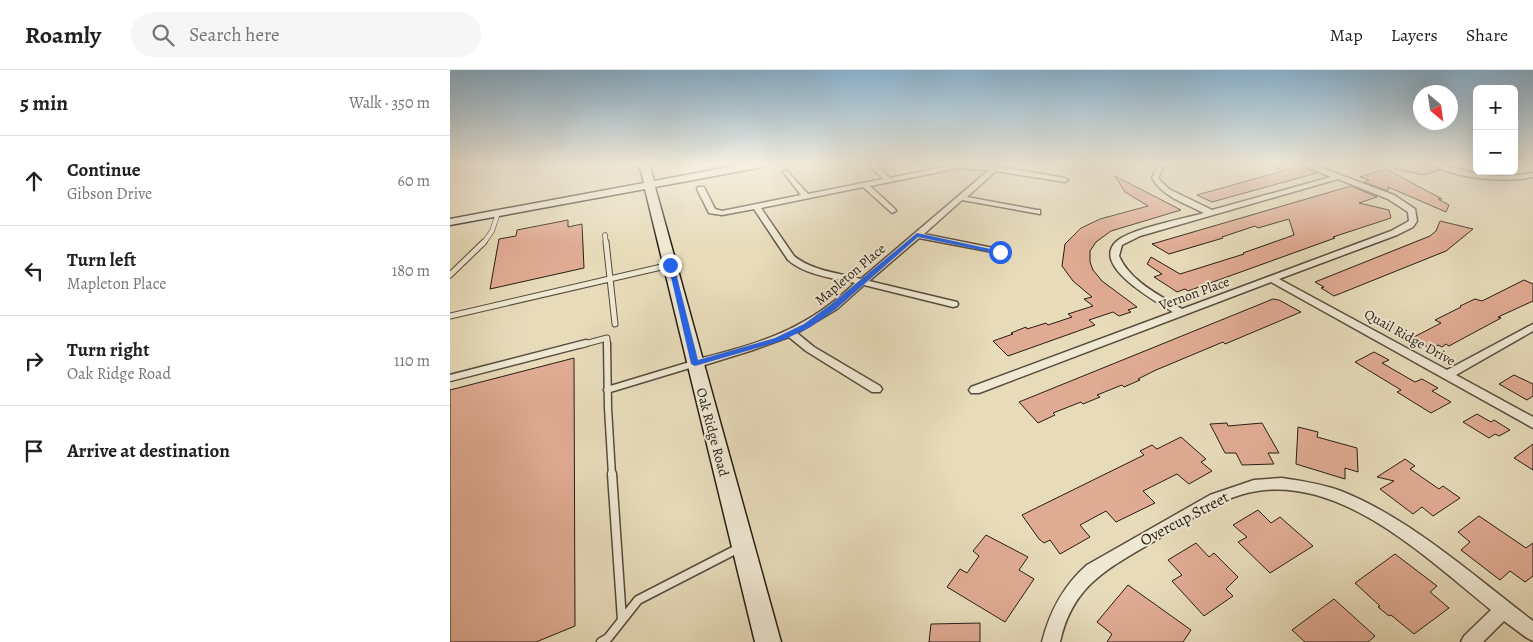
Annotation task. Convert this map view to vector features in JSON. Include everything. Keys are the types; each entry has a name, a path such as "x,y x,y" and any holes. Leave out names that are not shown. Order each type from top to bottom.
{"street":[{"path":"450,222 619,191"},
{"name":"Oak Ridge Road","path":"651,191 768,642"},
{"path":"702,191 714,212 726,213 834,191"},
{"path":"802,191 806,196"},
{"path":"871,191 892,211"},
{"name":"Mapleton Place","path":"695,364 791,334 821,316 969,191"},
{"path":"1169,191 1211,213"},
{"path":"1180,313 1121,271 1114,255 1115,248 1133,236 1290,191"},
{"name":"Vernon Place","path":"975,390 1272,279 1404,228 1413,221 1414,215 1407,207 1373,191"},
{"path":"960,198 1036,212"},
{"path":"757,207 793,261 814,270 954,304"},
{"path":"917,235 1000,252"},
{"name":"Quail Ridge Drive","path":"1272,279 1533,423"},
{"path":"1447,375 1533,327"},
{"path":"791,334 810,349 876,389"},
{"name":"Overcup Street","path":"1051,642 1061,608 1080,580 1093,570 1215,500 1239,490 1265,484 1301,487 1320,491 1344,498 1362,507 1409,536 1533,632"},
{"path":"1470,642 1504,610"}],"lane":[{"path":"450,276 490,235 497,223 498,213"},
{"path":"605,235 615,324"},
{"path":"450,316 670,265"},
{"path":"450,378 607,338 607,390 622,620"},
{"path":"607,390 695,364"},
{"path":"601,642 608,638 638,600 743,546"}],"building":[{"path":"1124,191 1144,191 1181,210 1111,231 1096,242 1090,251 1090,262 1093,270 1102,281 1137,307 1128,310 1131,312 1119,316 1113,312 1089,320 1095,325 1008,356 993,341 1026,327 1027,329 1046,323 1048,325 1072,317 1068,314 1093,306 1084,299 1092,297 1073,281 1062,266 1065,244 1081,228 1100,219 1148,206"},
{"path":"1212,191 1253,191 1212,202 1197,195"},
{"path":"1335,191 1362,191 1377,197 1359,203 1389,210 1391,218 1333,237 1335,238 1188,291 1185,289 1177,292 1154,277 1162,274 1147,264 1151,257 1180,274 1244,254 1294,235 1289,219 1258,228 1255,226 1223,238 1169,254 1152,244"},
{"path":"1397,191 1426,191 1449,205 1446,212"},
{"path":"568,220 568,227 582,224 584,268 490,289 499,239 516,236 517,230"},
{"path":"1440,221 1473,229 1446,251 1334,296 1315,282 1430,236 1436,231"},
{"path":"1524,280 1533,284 1533,301 1498,317 1501,318 1449,346 1446,344 1442,347 1438,345 1431,349 1412,338 1441,323 1435,320 1460,306 1475,299 1482,301"},
{"path":"1273,299 1279,300 1301,312 1156,370 1138,379 1140,380 1097,395 1100,397 1083,404 1081,402 1053,413 1055,415 1038,423 1019,402"},
{"path":"1374,352 1389,360 1382,363 1415,382 1422,379 1438,388 1432,391 1451,402 1431,413 1397,392 1401,390 1355,362"},
{"path":"574,358 575,626 536,642 450,642 450,390"},
{"path":"1514,375 1533,384 1533,396 1527,400 1499,384"},
{"path":"1477,414 1491,422 1494,420 1510,430 1499,436 1495,434 1489,438 1463,422"},
{"path":"1227,423 1228,426 1262,423 1279,453 1268,453 1274,464 1242,465 1236,453 1225,453 1210,424"},
{"path":"1298,427 1318,432 1317,437 1357,448 1358,472 1345,468 1345,479 1296,464"},
{"path":"1181,437 1206,459 1201,462 1212,471 1189,484 1177,474 1143,491 1155,503 1116,522 1106,511 1080,525 1090,537 1060,554 1050,540 1044,543 1039,539 1022,515 1144,455 1140,451 1152,445 1157,449"},
{"path":"1533,444 1533,470 1514,458"},
{"path":"1405,459 1415,466 1410,469 1439,489 1443,486 1460,498 1433,516 1422,507 1413,514 1380,489 1394,481 1377,477"},
{"path":"1258,510 1271,523 1280,517 1313,546 1270,573 1238,542 1247,537 1233,525"},
{"path":"1479,516 1526,548 1533,543 1533,576 1525,582 1510,571 1500,580 1461,550 1470,542 1458,532"},
{"path":"986,535 1028,557 1019,570 1034,579 1005,622 947,587 960,569 967,573 979,556 973,551"},
{"path":"1196,543 1209,557 1214,553 1238,577 1226,589 1233,596 1204,616 1172,581 1182,575 1168,560"},
{"path":"1395,554 1437,586 1430,592 1449,608 1414,634 1378,607 1380,606 1355,583"},
{"path":"1128,585 1191,630 1183,642 1107,642 1112,634 1097,622"},
{"path":"1334,599 1375,636 1368,642 1305,642 1292,630"},
{"path":"980,623 980,642 929,642 931,624"}],"route":[{"path":"670,265 695,364 778,339 807,326 833,307 917,235 1000,252"}]}
